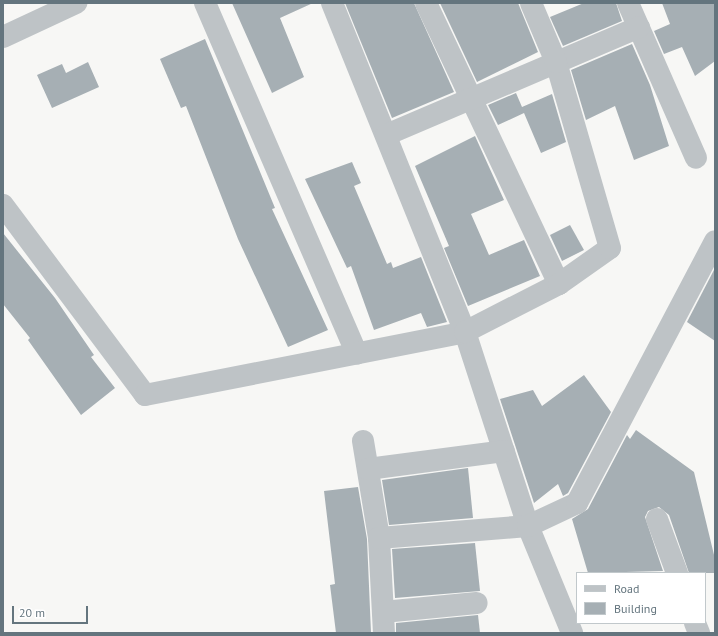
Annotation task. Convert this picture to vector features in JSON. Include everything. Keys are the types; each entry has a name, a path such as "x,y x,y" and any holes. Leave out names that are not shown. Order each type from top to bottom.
{"street":[{"path":"3,37 76,3"},
{"path":"205,3 357,354"},
{"path":"332,3 465,332 528,526 572,633"},
{"path":"426,3 470,99 560,284"},
{"path":"3,205 145,396 465,332 560,284 610,248 556,62 530,3"},
{"path":"628,3 696,158"},
{"path":"386,135 639,27"},
{"path":"379,538 528,526 577,502 715,241"},
{"path":"363,441 379,538 383,623 477,603"},
{"path":"368,469 504,451"},
{"path":"656,519 676,572"}],"building":[{"path":"232,3 313,3 280,18 304,77 272,93"},
{"path":"345,3 414,3 454,92 392,118"},
{"path":"440,3 518,3 538,52 477,82"},
{"path":"584,3 616,3 622,21 563,46 550,17"},
{"path":"662,3 715,3 715,61 695,76 682,47 664,54 654,31 670,24"},
{"path":"205,39 275,208 272,209 328,330 288,347 238,239 186,106 181,108 160,59"},
{"path":"632,44 650,85 669,146 634,160 615,106 586,120 571,70"},
{"path":"88,62 99,87 52,108 37,75 62,64 66,73"},
{"path":"516,93 522,107 552,94 566,142 541,153 524,113 498,125 488,105"},
{"path":"475,136 504,200 471,214 489,255 524,240 540,276 468,306 444,248 449,246 415,166"},
{"path":"352,162 361,183 354,186 387,264 391,262 393,268 421,257 447,322 427,327 421,313 374,330 351,266 347,268 305,179"},
{"path":"570,225 584,250 562,261 550,235"},
{"path":"3,233 55,298 94,355 91,357 115,388 81,415 28,340 30,338 3,304"},
{"path":"715,268 715,341 687,322"},
{"path":"584,375 611,412 568,493 563,496 558,484 534,503 500,399 533,390 542,406"},
{"path":"636,430 694,472 715,559 715,573 689,572 669,515 659,507 648,511 645,517 663,571 588,572 572,519 588,509 627,435 630,439"},
{"path":"468,468 473,518 389,525 382,480"},
{"path":"358,487 367,539 371,633 336,633 330,585 335,584 324,491"},
{"path":"475,543 480,591 395,598 392,549"},
{"path":"478,615 480,633 396,633 396,623"}]}
